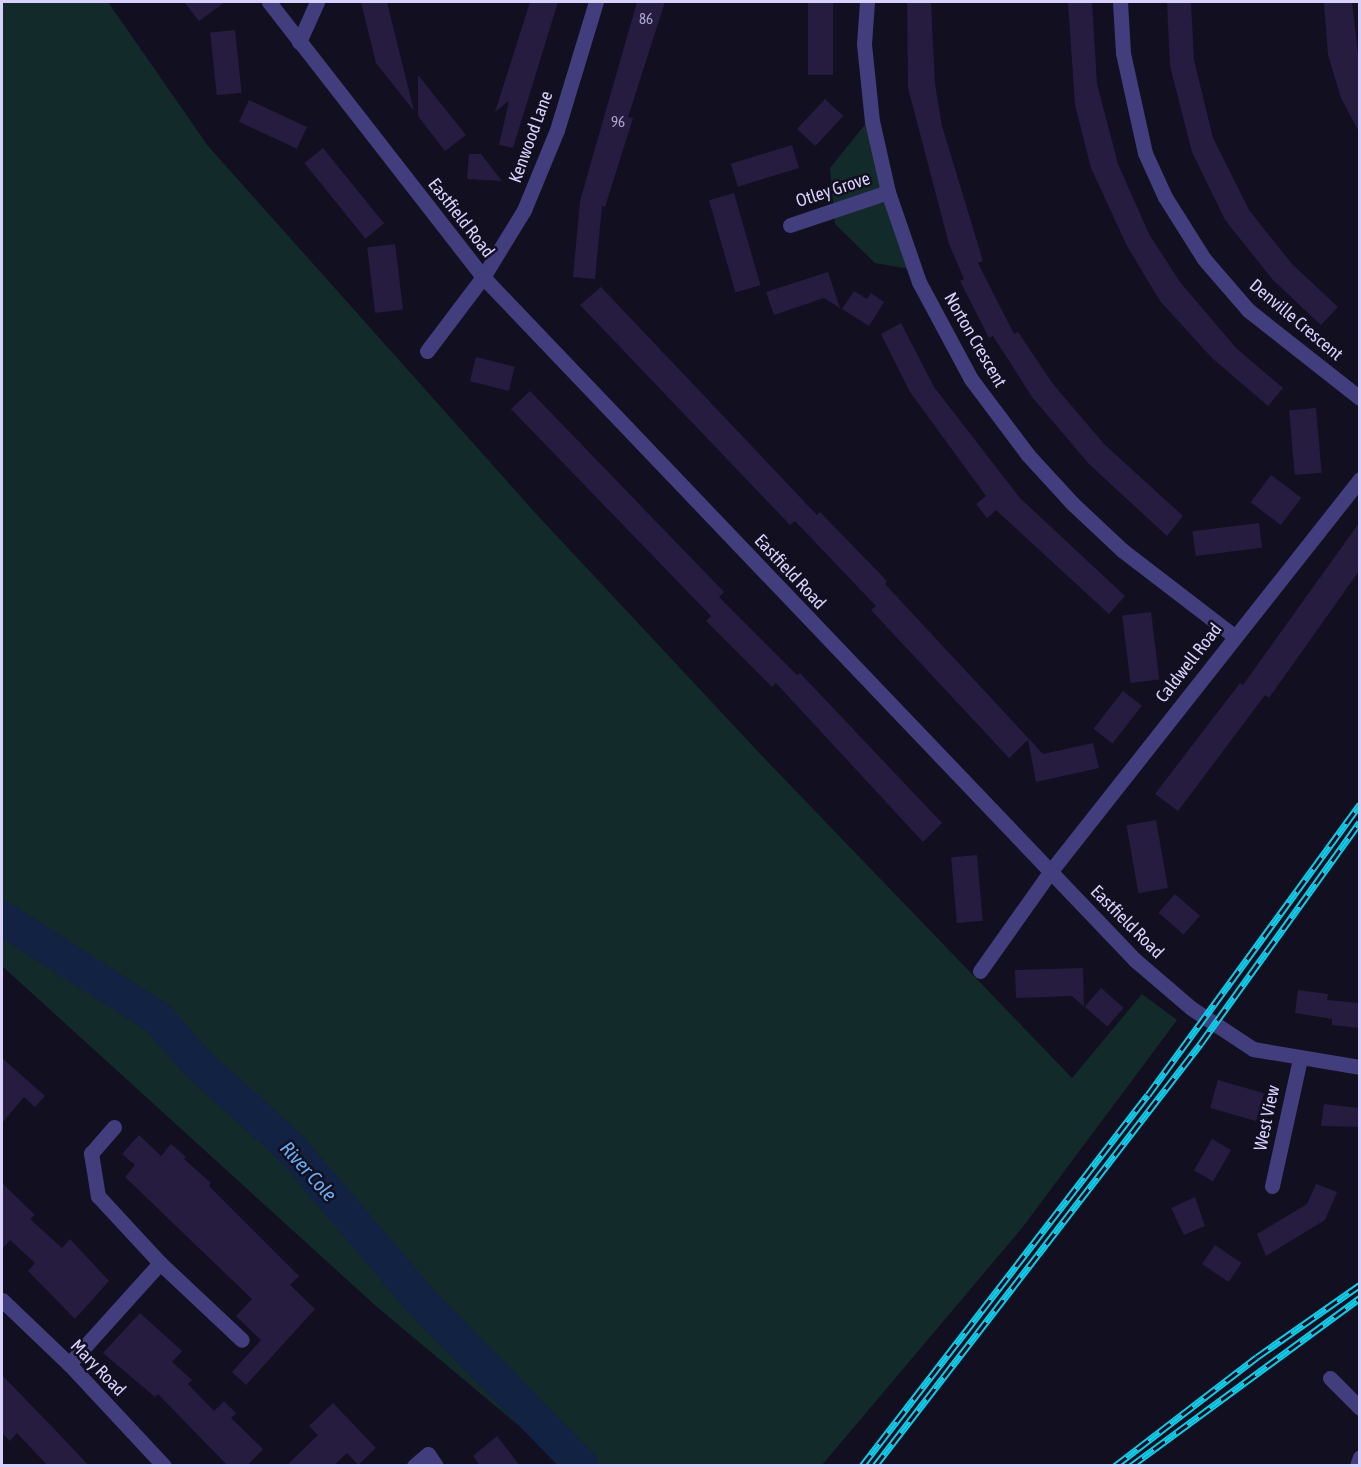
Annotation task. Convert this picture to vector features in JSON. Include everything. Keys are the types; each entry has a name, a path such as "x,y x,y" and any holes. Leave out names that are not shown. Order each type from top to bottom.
{"street":[{"name":"Eastfield Road","path":"269,2 483,277 1135,960 1191,1008 1252,1049 1300,1059 1359,1067"},
{"path":"299,42 317,2"},
{"name":"Kenwood Lane","path":"427,351 483,277 524,210 553,140 596,2"},
{"name":"Norton Crescent","path":"867,2 864,44 872,120 888,192 919,282 971,379 1028,455 1122,550 1234,636"},
{"name":"Denville Crescent","path":"1120,2 1123,53 1145,153 1165,197 1204,260 1248,310 1359,398"},
{"name":"Otley Grove","path":"790,225 888,192"},
{"name":"Caldwell Road","path":"980,971 1050,872 1359,479"},
{"name":"West View","path":"1272,1186 1300,1059"},
{"path":"114,1127 91,1153 98,1196 160,1263 242,1340"},
{"path":"69,1364 160,1263"},
{"name":"Mary Road","path":"2,1300 69,1364 164,1466"},
{"path":"1330,1378 1359,1408"},
{"path":"1357,1466 1359,1457"},
{"path":"414,1466 432,1460"}],"green space":[{"path":"2,2 108,2 208,146 539,517 765,759 1072,1078 1142,994 1177,1020 1022,1228 822,1465 561,1466 554,1455 377,1307 2,966"},
{"path":"867,122 915,270 875,263 835,224 830,168"}],"building":[{"path":"184,2 225,2 199,21"},
{"path":"361,2 387,2 414,111 376,63"},
{"path":"530,2 558,2 513,148 499,145 509,101 495,112"},
{"path":"637,2 665,2 628,117 633,118 605,207 602,206 595,279 573,277 580,201"},
{"path":"808,2 833,2 833,75 808,75"},
{"path":"907,2 931,2 935,84 942,126 983,261 978,263 1014,334 1018,332 1053,384 1104,444 1183,516 1167,536 1089,464 1032,397 993,336 989,338 960,281 964,279 949,244 908,88"},
{"path":"1068,2 1092,2 1097,84 1118,164 1149,234 1180,282 1236,348 1283,388 1268,406 1212,358 1160,301 1127,246 1091,168 1075,105"},
{"path":"1191,2 1194,60 1213,138 1249,210 1292,264 1338,307 1321,325 1273,280 1225,220 1192,152 1170,66 1167,3"},
{"path":"1324,2 1352,2 1359,63 1359,132 1341,98 1328,55"},
{"path":"235,30 242,93 217,95 210,33"},
{"path":"418,75 466,135 445,151 418,116"},
{"path":"825,99 843,116 815,146 797,129"},
{"path":"249,100 307,127 297,149 239,122"},
{"path":"792,145 799,168 738,187 731,164"},
{"path":"323,148 384,223 365,238 304,163"},
{"path":"469,154 481,154 502,181 467,179"},
{"path":"734,193 760,285 735,292 709,200"},
{"path":"395,244 403,310 375,313 367,247"},
{"path":"828,272 840,308 824,298 774,315 766,292"},
{"path":"601,287 817,515 820,512 887,581 885,584 1043,754 1093,743 1099,768 1036,782 1028,740 1009,758 871,610 876,606 795,521 790,525 580,305"},
{"path":"854,291 867,299 871,293 884,302 869,326 842,309"},
{"path":"901,323 934,387 1020,498 1125,596 1109,614 996,510 987,518 976,504 986,496 910,392 881,334"},
{"path":"476,357 515,367 509,391 470,381"},
{"path":"530,391 724,592 719,597 797,675 800,673 942,823 923,842 776,683 772,687 706,621 711,616 511,409"},
{"path":"1316,408 1322,473 1295,475 1289,410"},
{"path":"1271,475 1301,498 1281,525 1251,502"},
{"path":"1259,523 1262,548 1196,556 1192,531"},
{"path":"1359,523 1359,571 1269,698 1265,695 1178,811 1155,794 1240,683 1243,685"},
{"path":"1151,612 1159,679 1131,683 1122,616"},
{"path":"1123,691 1142,706 1112,744 1093,729"},
{"path":"1156,820 1168,888 1138,893 1126,825"},
{"path":"977,855 983,921 957,923 951,857"},
{"path":"1175,894 1200,916 1184,935 1159,913"},
{"path":"1083,968 1084,1007 1072,996 1016,998 1015,970"},
{"path":"1101,988 1124,1008 1107,1027 1085,1007"},
{"path":"1298,990 1328,994 1327,1000 1359,1003 1359,1028 1332,1025 1332,1019 1295,1013"},
{"path":"2,1058 45,1096 35,1107 24,1097 2,1123"},
{"path":"1218,1080 1264,1093 1256,1121 1210,1108"},
{"path":"1324,1104 1359,1108 1359,1127 1321,1126"},
{"path":"139,1135 161,1156 171,1144 186,1157 184,1159 211,1183 209,1186 299,1276 290,1285 315,1309 246,1385 232,1372 261,1340 236,1316 252,1299 125,1177 135,1165 122,1154"},
{"path":"1212,1139 1231,1150 1213,1181 1194,1170"},
{"path":"2,1183 35,1215 30,1219 62,1248 70,1239 109,1281 75,1319 28,1271 35,1263 10,1240 2,1249"},
{"path":"1316,1184 1337,1192 1325,1220 1266,1256 1257,1234 1307,1204"},
{"path":"1195,1197 1205,1226 1184,1235 1171,1208"},
{"path":"1215,1245 1242,1263 1229,1282 1202,1264"},
{"path":"140,1313 182,1351 172,1362 192,1380 188,1384 214,1411 224,1401 236,1413 231,1418 263,1449 247,1466 228,1466 158,1394 155,1397 103,1353"},
{"path":"2,1375 89,1466 48,1466 17,1433 10,1441 2,1433"},
{"path":"333,1403 376,1448 358,1465 347,1453 333,1466 286,1466 318,1435 309,1426"},
{"path":"497,1436 520,1466 480,1466 473,1456"}],"waterway":[{"name":"River Cole","path":"2,918 158,1018 196,1062 290,1147 421,1301 582,1466"}],"railway":[{"path":"862,1466 1148,1095 1360,804"},
{"path":"875,1466 1201,1043 1360,822"},
{"path":"1115,1466 1257,1357 1360,1285"},
{"path":"1131,1466 1360,1298"}]}
